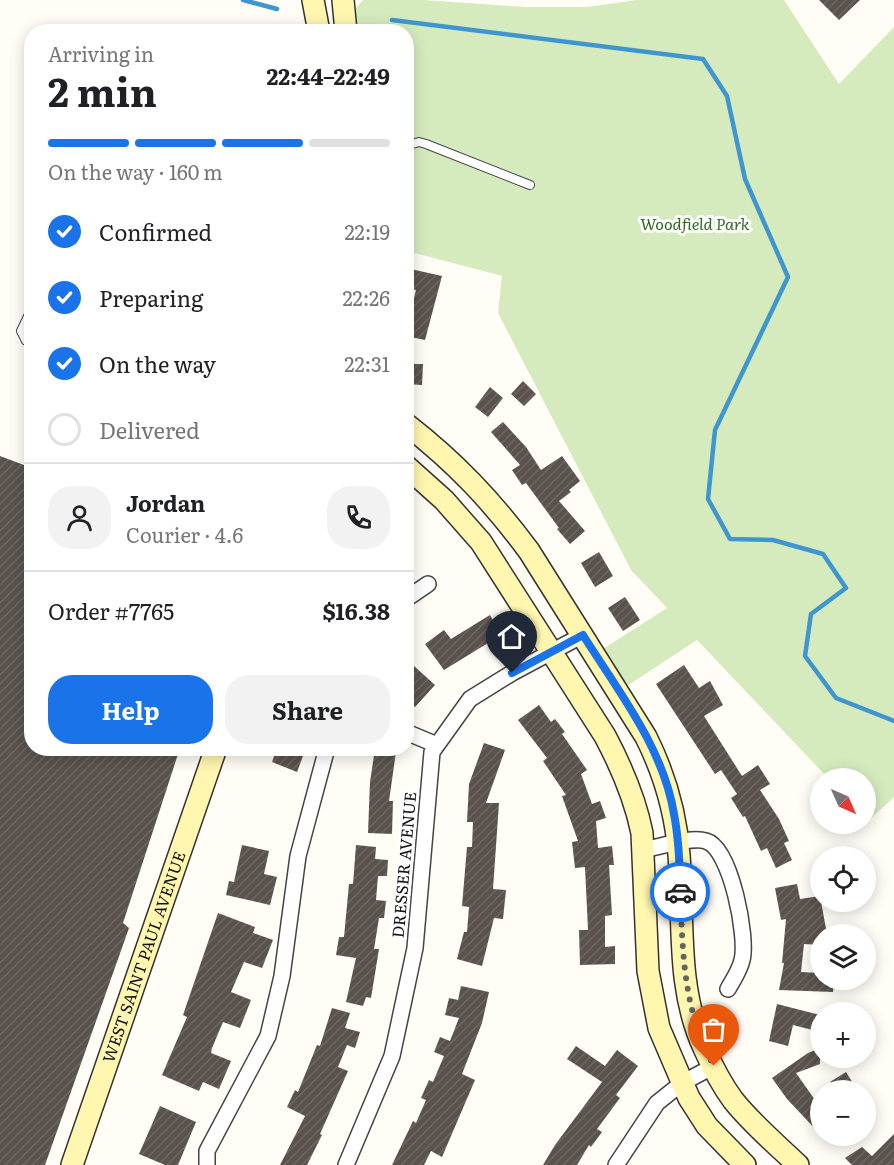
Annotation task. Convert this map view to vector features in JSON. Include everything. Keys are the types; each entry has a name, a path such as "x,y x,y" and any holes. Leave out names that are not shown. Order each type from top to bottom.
{"street":[{"path":"313,0 318,24"},
{"path":"343,0 345,24"},
{"path":"414,431 485,495 512,528 634,715 656,757 672,804 678,843 683,964 686,985 704,1047 734,1101 798,1165"},
{"path":"429,485 449,461"},
{"path":"414,473 444,500 480,542 620,764 638,816 643,850 648,971 654,1011 689,1098 707,1126 745,1165"},
{"path":"414,594 428,584"},
{"name":"DRESSER AVENUE","path":"346,1165 392,1056 415,948 432,752 470,699 583,635"},
{"path":"414,735 437,744"},
{"name":"WEST SAINT PAUL AVENUE","path":"72,1165 213,756"},
{"path":"207,1165 207,1150 268,1036 282,976 298,856 325,756"},
{"path":"643,850 698,840 711,843 722,858 729,873 738,906 744,944 742,961 728,989"},
{"path":"616,1165 657,1103 682,1083 714,1066"}],"lane":[{"path":"414,144 426,144 530,185"}],"green space":[{"name":"Woodfield Park","path":"363,0 423,0 525,7 587,7 637,0 784,0 839,84 894,27 894,797 876,814 876,768 819,768 697,640 627,686 603,649 667,608 631,570 498,313 502,276 414,253 414,24 357,24 356,8"}],"building":[{"path":"819,0 860,0 839,20"},
{"path":"414,270 442,276 425,340 414,338 416,290 414,290"},
{"path":"414,364 423,364 422,385 414,384"},
{"path":"523,381 536,394 524,406 511,394"},
{"path":"490,387 503,398 488,417 475,407"},
{"path":"503,422 526,447 541,470 562,456 580,481 559,501 585,531 570,544 526,483 522,485 512,470 520,465 491,432"},
{"path":"0,456 24,465 24,756 177,756 123,923 129,928 45,1165 0,1165"},
{"path":"599,552 613,576 595,587 581,563"},
{"path":"625,597 640,620 623,631 608,608"},
{"path":"490,615 501,635 444,670 425,644 444,630 451,639"},
{"path":"684,665 699,688 710,681 723,705 704,716 742,776 758,765 770,784 760,790 779,819 789,841 784,843 792,860 776,868 767,848 761,851 745,816 743,817 731,798 737,794 721,770 715,774 656,684"},
{"path":"414,666 435,685 414,706"},
{"path":"539,705 551,722 555,719 565,732 562,734 587,770 581,774 592,804 600,801 606,818 596,821 598,848 612,846 614,865 609,865 612,915 605,916 605,947 615,946 615,964 580,965 579,930 588,930 585,867 575,868 572,842 578,841 562,796 566,795 543,761 547,758 518,720"},
{"path":"484,743 505,750 486,803 499,803 493,889 506,890 503,919 494,918 482,966 457,959 464,932 467,932 469,907 462,906 467,847 472,847 473,822 467,822 469,784"},
{"path":"274,756 303,756 297,772 272,762"},
{"path":"374,756 395,756 389,801 393,801 392,834 368,833 370,782"},
{"path":"242,845 269,851 264,874 277,877 270,905 226,895 229,881 234,882"},
{"path":"356,845 376,847 375,859 388,860 387,876 378,876 376,900 386,901 384,918 379,918 374,949 379,949 371,998 366,997 363,1006 346,1002 356,958 336,955 339,937 344,937 349,884 353,884"},
{"path":"797,884 800,899 810,898 810,912 823,912 825,924 810,924 810,944 804,944 801,972 810,972 810,990 833,990 833,992 779,990 784,963 782,963 786,919 781,920 775,888"},
{"path":"218,913 255,927 253,933 273,940 262,968 244,962 231,992 251,1000 240,1028 223,1022 212,1048 211,1053 231,1061 219,1089 203,1082 199,1091 162,1075 187,1017 183,1015"},
{"path":"461,986 489,992 482,1023 462,1074 475,1080 442,1157 431,1151 424,1165 392,1165 413,1121 416,1123 426,1100 421,1098 429,1080 433,1082 444,1056 434,1052 440,1037 450,1041 459,1018 445,1015 449,998 458,1000"},
{"path":"777,1004 810,1012 810,1029 793,1025 788,1046 769,1041"},
{"path":"332,1008 350,1013 345,1028 360,1032 355,1048 347,1045 338,1067 348,1071 307,1165 280,1165 305,1116 287,1107 295,1090 298,1092 317,1045 320,1046"},
{"path":"576,1046 605,1066 617,1050 638,1066 616,1095 620,1098 597,1129 602,1132 591,1147 589,1145 577,1165 543,1165 555,1145 602,1082 567,1059"},
{"path":"810,1052 810,1068 796,1073 810,1093 810,1123 787,1099 772,1078"},
{"path":"846,1072 851,1080 833,1080"},
{"path":"160,1106 196,1122 178,1165 165,1165 139,1154"},
{"path":"894,1134 894,1165 852,1165 845,1158 862,1147 872,1156"}],"waterway":[{"path":"243,0 277,9"},
{"path":"392,20 703,59 727,96 745,179 788,277 715,430 708,499 730,539 773,540 823,554 846,588 811,614 805,656 836,698 894,721"}],"way so far":[{"path":"680,892 683,964 690,1006 704,1047 714,1066"}],"route":[{"path":"512,673 583,635 634,715 656,757 674,813 679,854 680,892"}]}
